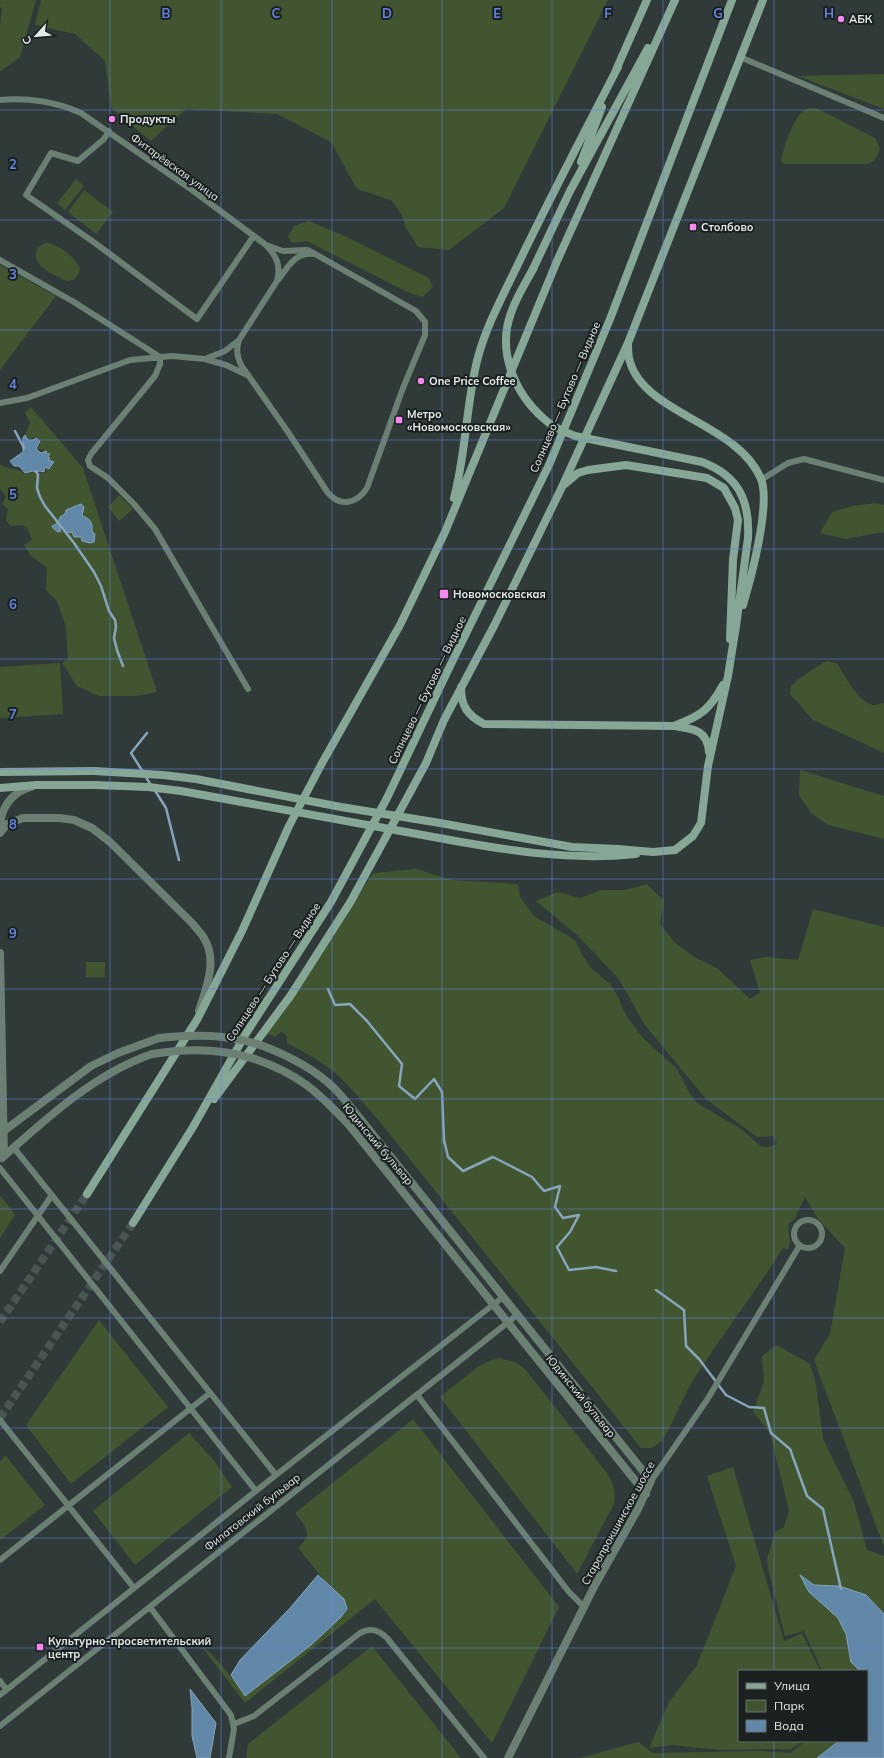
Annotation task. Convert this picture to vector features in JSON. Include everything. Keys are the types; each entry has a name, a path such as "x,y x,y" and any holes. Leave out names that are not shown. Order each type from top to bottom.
{"main road":[{"path":"570,191 618,67 647,0"},
{"path":"0,788 37,785 148,787 181,791 439,838 571,857 618,856 675,850 693,836 701,823 709,760 728,676 736,626 748,538 749,520 745,502 740,491 729,477 715,467 702,462 574,436 557,429 529,404 511,372 507,355 506,336 510,313 533,269 570,191 675,0"},
{"path":"87,1194 198,1018 242,932 289,826 321,765 400,625 445,532 557,261 675,0"},
{"name":"Солнцево — Бутово — Видное","path":"133,1223 193,1127 245,1034 331,902 387,798 549,465 610,319 732,0"},
{"path":"193,1127 291,995 351,902 426,763 461,685 495,624 628,343 763,0"},
{"path":"445,532 460,474 468,415 478,361 493,317 545,208 618,67"},
{"path":"628,343 629,361 642,384 654,394 729,441 747,456 761,480 764,505 761,526 752,576 736,626"},
{"path":"560,489 578,473 588,470 626,465 707,478 724,488 732,502 738,520 733,560 730,663"},
{"path":"674,726 690,720 705,711 715,699 728,676"},
{"path":"461,685 461,699 464,706 470,714 484,724 674,726 688,728 705,736 708,744 709,760"},
{"path":"0,772 94,771 163,775 196,779 341,807 572,847 653,852"}],"street":[{"path":"740,57 884,118"},
{"name":"Фитарёвская улица","path":"0,100 28,99 71,108 109,131 192,190 266,246"},
{"path":"109,131 104,139 78,160 51,153 26,194 197,319 253,237"},
{"path":"239,340 237,356 332,498 339,502 348,502 354,500 362,494 372,474 403,388 423,340 426,332 426,325 416,311 320,255 308,250 283,251 266,246"},
{"path":"266,246 279,262 278,281"},
{"path":"205,359 225,351 239,340 278,281 298,256 308,253 320,255"},
{"path":"0,260 74,302 160,357"},
{"path":"0,403 27,398 130,360 172,356 205,359 226,365 249,376"},
{"path":"160,357 160,364 155,376 91,454 89,457 89,463 92,468 108,478 134,504 155,529 248,689"},
{"path":"761,480 788,463 804,459 884,480"},
{"path":"0,823 3,810 12,798 24,789 37,785"},
{"path":"0,833 7,824 18,819 60,818 74,820 92,828 110,842 192,924 204,938 210,951 211,962 198,1018"},
{"path":"0,953 2,1158"},
{"name":"Юдинский бульвар","path":"2,1133 22,1116 91,1066 118,1053 159,1038 203,1034 222,1036 264,1046 288,1055 314,1071 333,1087 358,1116 652,1481"},
{"name":"Юдинский бульвар","path":"2,1158 68,1102 102,1076 132,1061 152,1054 177,1050 211,1049 239,1054 279,1067 305,1082 326,1099 349,1125 646,1494"},
{"path":"14,1148 276,1475"},
{"path":"0,1168 256,1491"},
{"path":"0,1271 52,1195"},
{"path":"807,1220 815,1222 822,1233 820,1241 813,1247 809,1248 800,1246 795,1240 794,1236 796,1227 807,1220"},
{"name":"Старопрокшинское шоссе","path":"508,1758 584,1607 652,1481 707,1400 800,1246"},
{"name":"Филатовский бульвар","path":"0,1694 503,1297"},
{"name":"Филатовский бульвар","path":"0,1726 517,1315"},
{"path":"0,1560 210,1393"},
{"path":"417,1395 569,1592 584,1607"},
{"path":"0,1420 134,1588"},
{"path":"150,1607 229,1711 234,1724 229,1758"},
{"path":"234,1724 254,1716 360,1633 369,1629 374,1629 387,1638 484,1758"},
{"path":"0,1681 6,1689"}],"green space":[{"path":"0,0 36,0 20,57 0,72 0,25 2,9 0,7"},
{"path":"41,0 608,0 504,208 449,250 418,247 406,228 402,215 391,200 357,189 331,142 277,114 186,109 151,141 111,108 105,61 75,34 35,25"},
{"path":"884,74 884,109 798,76"},
{"path":"808,108 816,108 875,138 880,149 875,160 868,164 784,164 781,162 786,142 796,120 804,110"},
{"path":"76,179 84,186 65,210 57,203"},
{"path":"84,190 113,212 96,234 68,212"},
{"path":"309,221 347,237 429,278 433,287 422,297 407,292 307,241 292,243 288,237 294,226"},
{"path":"50,243 61,248 76,261 80,270 75,279 69,281 64,280 44,269 40,265 36,255 37,250 41,245"},
{"path":"0,265 56,296 0,370"},
{"path":"31,407 83,468 157,692 136,696 99,696 77,686 62,663 68,659 66,627 57,601 46,590 47,568 30,555 24,545 32,540 28,530 23,525 11,526 6,520 8,509 2,504 6,497 0,489 0,464 7,468 19,470 25,474 34,472 45,473 47,468 49,470 55,463 49,460 50,454 48,454 45,450 37,449 40,445 40,440 36,437 29,439 25,434 30,423 25,413"},
{"path":"119,495 133,509 119,521 108,507"},
{"path":"876,503 884,505 884,532 845,539 820,533 832,512 853,506"},
{"path":"827,661 837,663 848,681 863,700 869,704 875,705 884,703 884,753 813,720 790,694 791,686 808,672"},
{"path":"60,663 63,714 0,718 0,667"},
{"path":"800,770 884,796 884,839 828,825 811,813 799,795"},
{"path":"417,869 452,880 518,884 520,897 534,916 575,940 592,969 610,984 619,998 623,1010 643,1038 677,1069 689,1092 697,1103 741,1129 762,1147 777,1144 773,1136 757,1137 706,1099 644,1024 619,979 578,936 536,901 557,892 580,898 601,890 625,890 647,884 664,901 660,924 675,943 696,958 717,968 750,999 760,993 750,960 765,957 798,960 813,909 884,927 884,1547 814,1360 830,1334 845,1248 818,1219 805,1197 794,1220 789,1223 790,1243 788,1250 783,1248 725,1332 691,1384 662,1441 652,1448 641,1448 380,1122 352,1090 329,1068 287,1043 286,1036 283,1033 281,1032 275,1037 266,1033 325,949 373,873"},
{"path":"86,962 105,962 105,977 86,977"},
{"path":"0,1195 15,1215 0,1238"},
{"path":"99,1320 168,1407 71,1484 26,1425"},
{"path":"777,1345 810,1364 816,1384 823,1439 854,1502 867,1550 884,1556 884,1614 866,1595 839,1586 814,1585 801,1576 809,1592 838,1618 846,1634 851,1662 859,1670 822,1670 804,1631 785,1636 767,1559 775,1532 784,1527 789,1511 770,1433 753,1412 764,1381 762,1356"},
{"path":"498,1358 515,1362 525,1369 607,1473 612,1484 615,1496 614,1504 577,1574 440,1397 480,1365"},
{"path":"413,1419 559,1607 492,1743 375,1599 245,1703 199,1643 224,1668 245,1695 345,1613 347,1608 298,1548 306,1538 307,1530 295,1513"},
{"path":"189,1433 215,1462 232,1487 135,1565 93,1511"},
{"path":"5,1455 45,1505 0,1540 0,1462"},
{"path":"733,1467 784,1641 802,1633 820,1670 738,1670 738,1742 801,1742 790,1750 721,1750 671,1745 649,1748 669,1702 697,1665 736,1566 707,1476"},
{"path":"372,1646 461,1758 246,1758 248,1744"},
{"path":"638,1742 653,1753 760,1751 791,1753 804,1742 838,1742 817,1758 580,1758"}],"water":[{"path":"25,435 28,440 33,440 36,438 40,441 36,449 41,453 46,451 47,454 50,454 48,457 50,458 48,460 54,462 49,469 45,467 44,472 33,471 25,473 19,466 14,466 10,461 23,452 23,438"},
{"path":"81,504 84,507 82,516 89,520 92,526 92,531 95,534 94,542 90,543 82,541 81,537 74,537 72,532 66,533 62,528 59,528 61,531 58,532 52,526 58,523 60,517 65,514 66,510"},
{"path":"318,1575 344,1599 347,1609 341,1617 311,1645 245,1696 231,1675 240,1660 290,1608"},
{"path":"800,1575 814,1585 839,1586 866,1595 884,1614 884,1758 817,1758 838,1742 868,1742 868,1670 859,1670 851,1662 846,1634 838,1618 809,1592"},
{"path":"190,1689 216,1723 210,1758 197,1758 192,1736"}],"waterway":[{"path":"15,431 24,448"},
{"path":"36,471 38,475 37,488 45,506 74,543 94,572 101,586 109,611 115,620 116,627 114,638 123,666"},
{"path":"143,772 131,753 147,733"},
{"path":"145,776 151,785"},
{"path":"154,789 166,808 179,860"},
{"path":"328,989 335,1005 350,1004 367,1021 402,1064 399,1086 415,1099 434,1079 442,1092 444,1140 448,1157 463,1171 493,1157 532,1177 544,1191 560,1186 555,1207 563,1218 579,1215 570,1232 557,1247 569,1270 596,1267 616,1271"},
{"path":"656,1290 684,1310 686,1346 699,1359 726,1395 749,1407 764,1408 771,1433 790,1449 807,1496 823,1509 841,1589"}],"tunnel":[{"path":"0,1322 87,1194"},
{"path":"0,1418 133,1223"}],"place":[{"name":"АБК","path":"841,19"},
{"name":"Продукты","path":"112,119"},
{"name":"Столбово","path":"693,227"},
{"name":"One Price Coffee","path":"421,381"},
{"name":"Метро «Новомосковская»","path":"399,420"},
{"name":"Новомосковская","path":"444,594"},
{"name":"Культурно-просветительский центр","path":"40,1647"}]}
